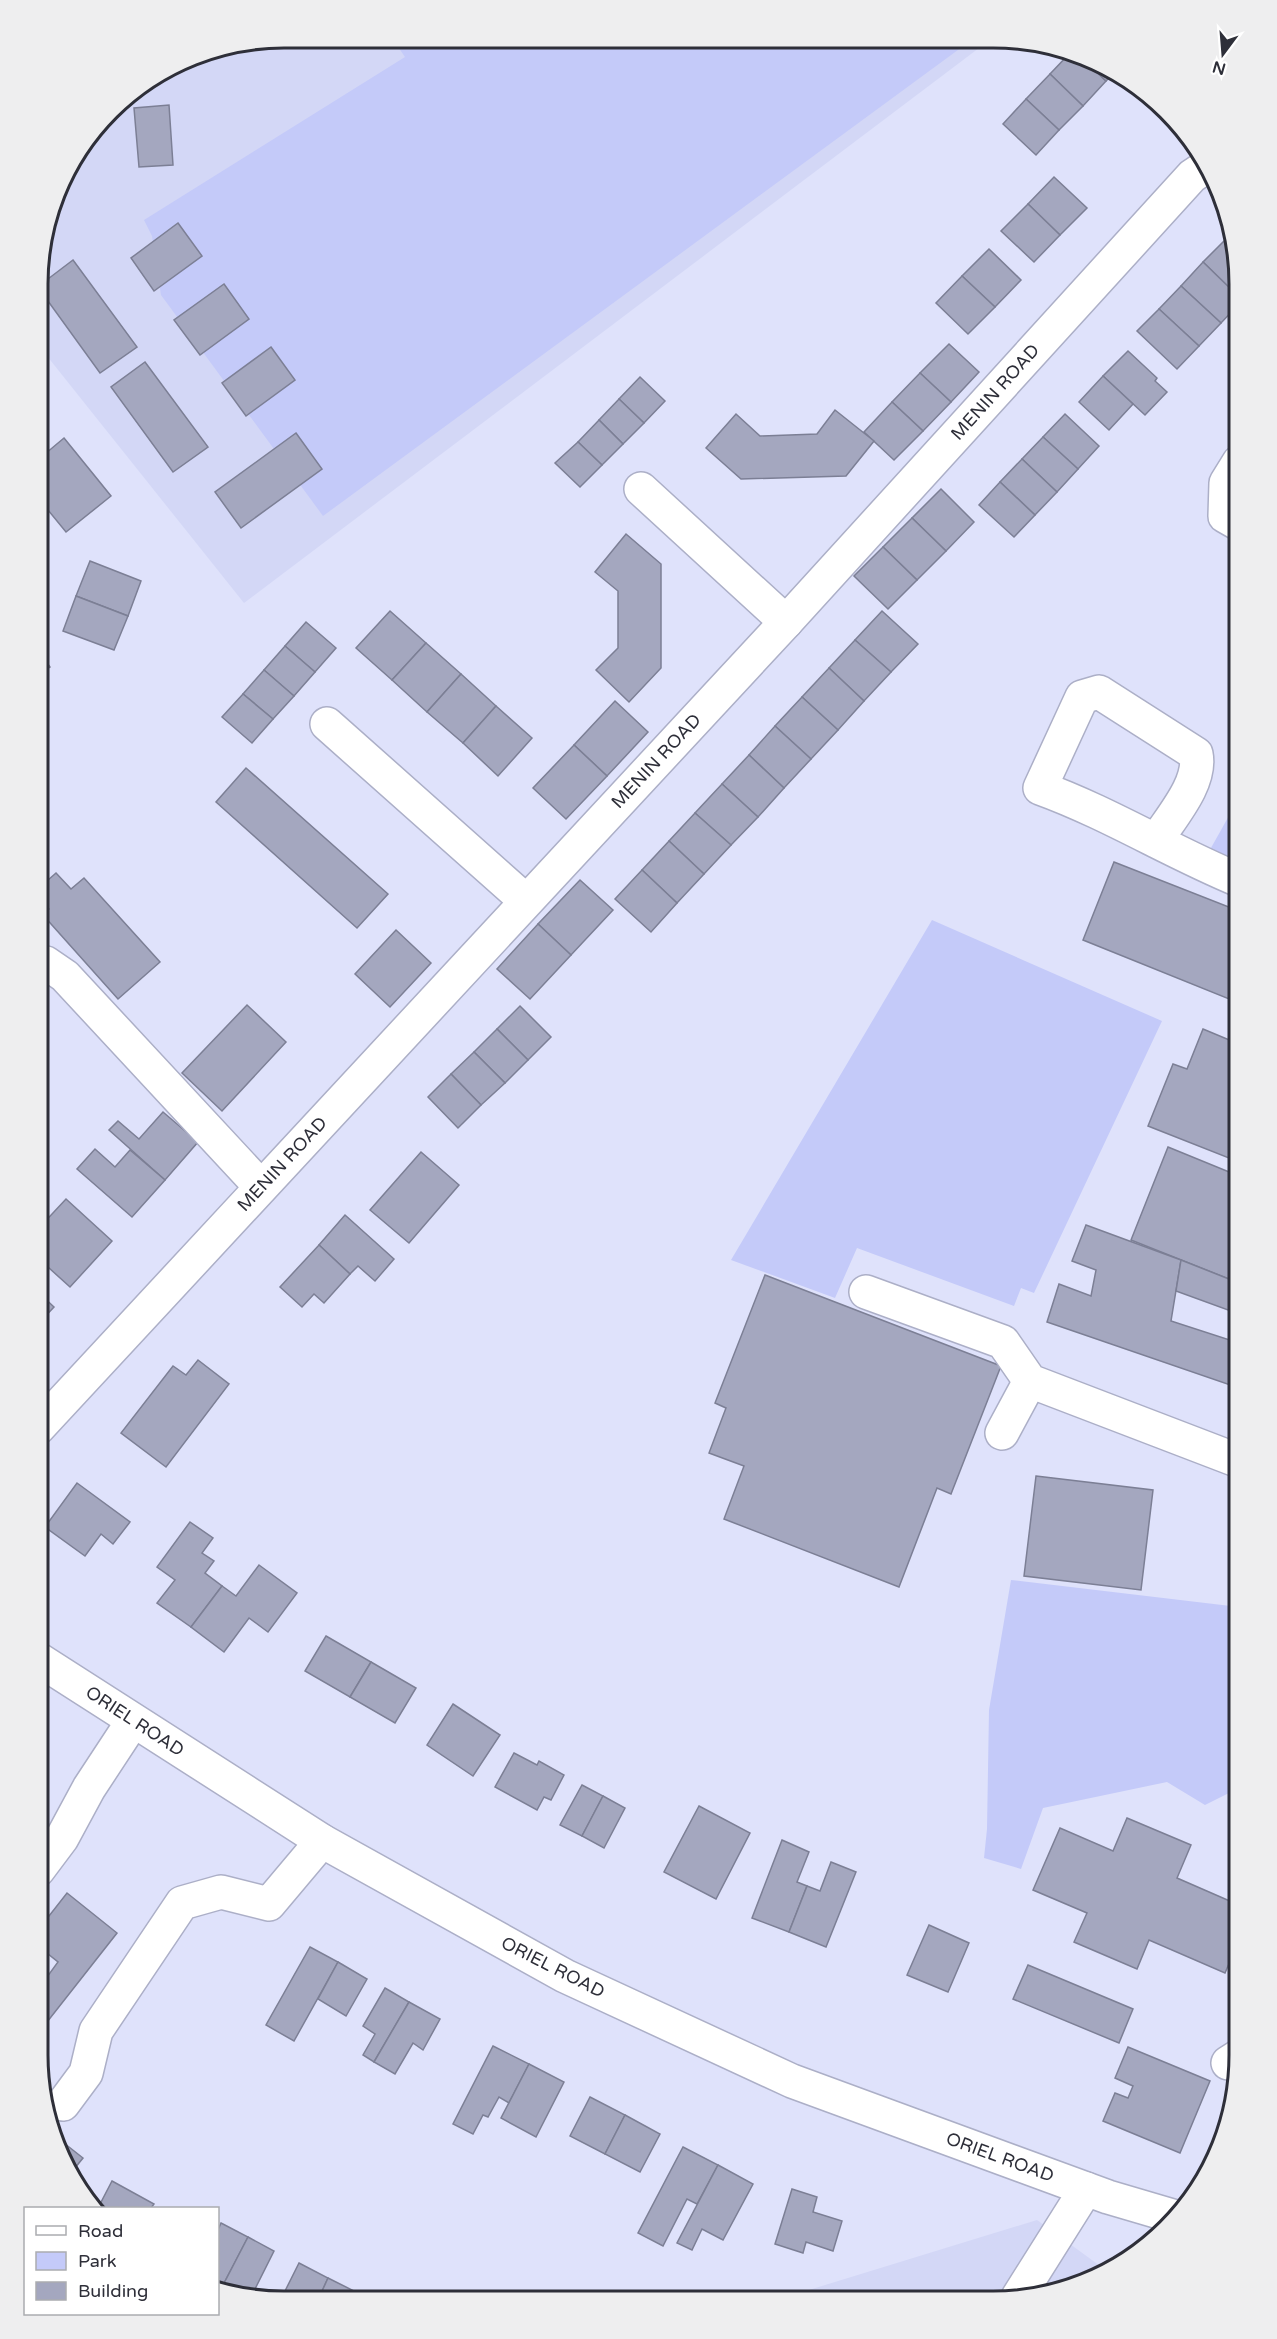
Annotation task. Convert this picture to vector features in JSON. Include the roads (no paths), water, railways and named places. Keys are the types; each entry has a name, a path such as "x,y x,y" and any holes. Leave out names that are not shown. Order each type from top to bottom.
{"street":[{"name":"MENIN ROAD","path":"48,1417 786,622 1192,176 1200,171"},
{"path":"1229,478 1226,483 1225,516 1229,518"},
{"path":"641,489 786,622"},
{"path":"1156,841 1193,780 1198,765 1196,754 1099,692 1082,697 1040,788 1088,806 1156,841 1229,875"},
{"path":"327,724 526,901"},
{"path":"48,965 73,984 261,1187"},
{"path":"866,1292 1003,1342 1030,1381 1229,1457"},
{"path":"1002,1433 1030,1381"},
{"name":"ORIEL ROAD","path":"48,1666 322,1841 566,1976 792,2081 1097,2193 1167,2214"},
{"path":"48,1857 62,1838 89,1788 133,1721"},
{"path":"63,2104 86,2073 96,2031 182,1903 221,1892 269,1904 322,1841"},
{"path":"1024,2289 1097,2193"},
{"name":"ORIEL ROAD","path":"1097,2193 1153,2229"}]}
